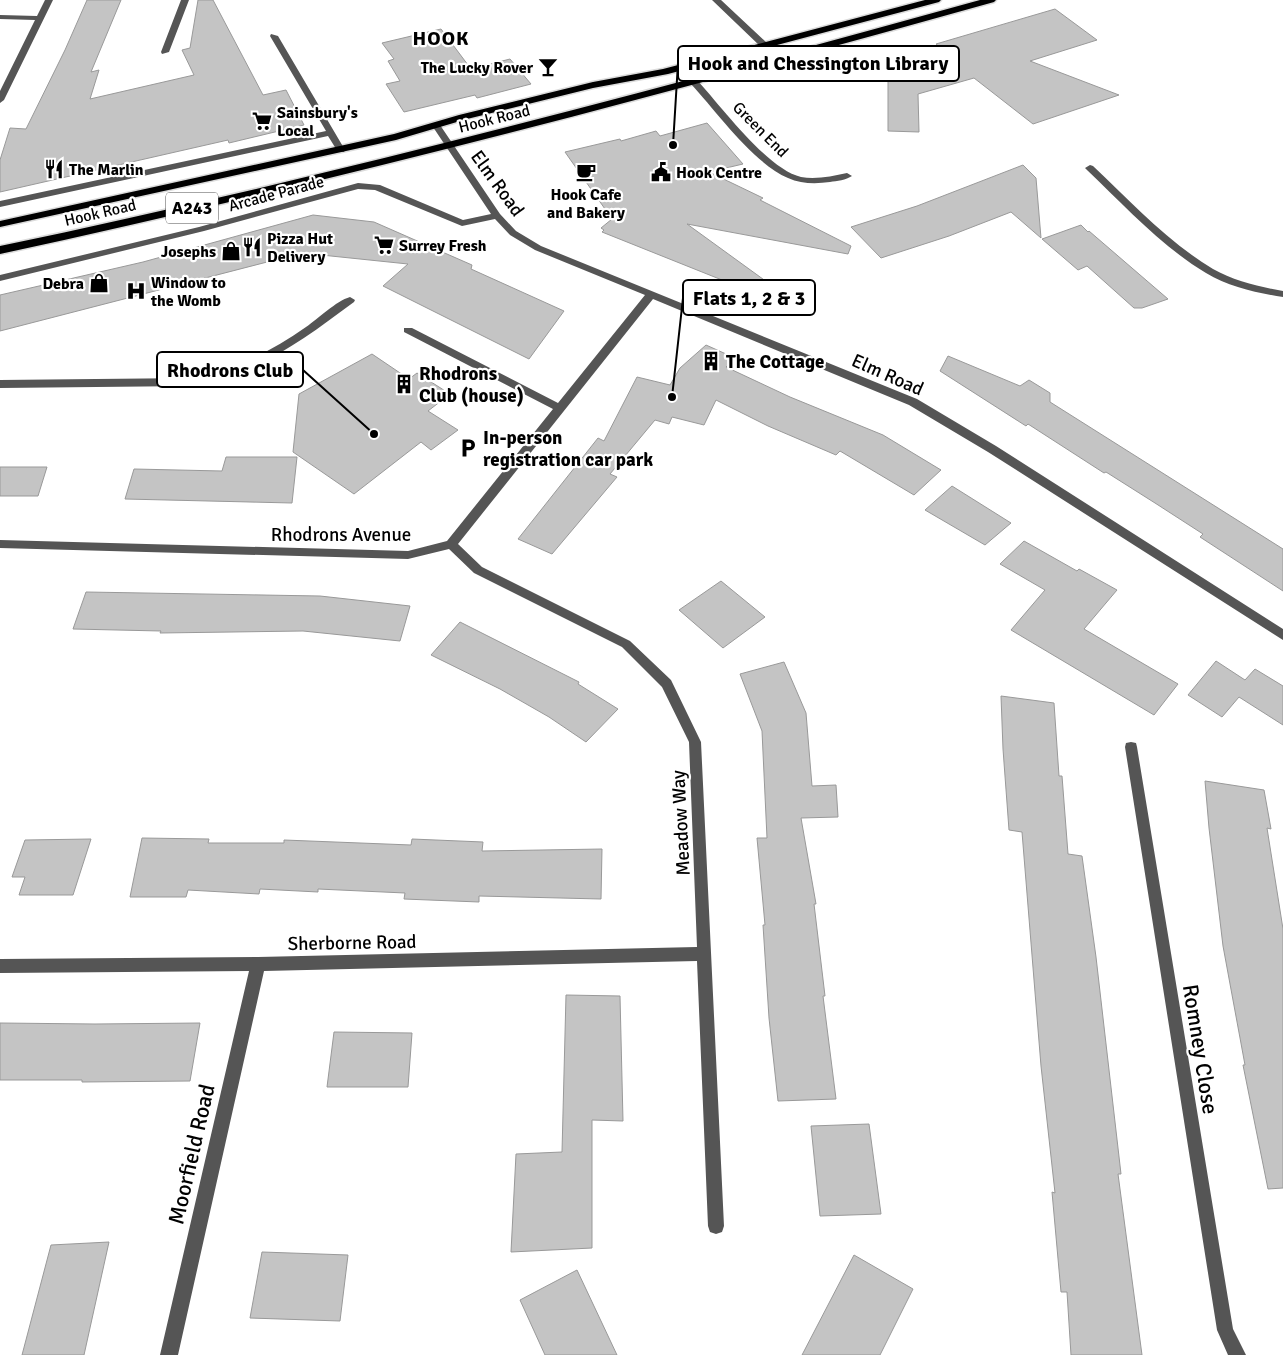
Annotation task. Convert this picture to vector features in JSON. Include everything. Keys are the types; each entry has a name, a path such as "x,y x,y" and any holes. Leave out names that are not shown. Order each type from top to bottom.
{"highway":[{"name":"Hook Road","path":"0,224 341,150 593,85 664,72 936,0"},
{"name":"Hook Road","path":"0,250 173,212 450,146 694,82 991,0"}],"street":[{"path":"0,100 49,0"},
{"path":"165,52 184,0"},
{"path":"716,0 764,45"},
{"path":"0,17 40,18"},
{"path":"274,36 329,133 341,150"},
{"name":"Green End","path":"694,82 768,162 791,176 822,182 847,176"},
{"name":"Elm Road","path":"437,126 497,216 513,233 538,248 913,402 992,449 1283,635"},
{"path":"0,204 329,133"},
{"path":"1090,168 1170,243 1211,272 1254,289 1283,294"},
{"name":"Arcade Parade","path":"0,278 201,229 358,186 377,187 462,224 497,216"},
{"path":"451,544 651,294"},
{"path":"0,384 192,382 214,380 233,374 275,354 350,300"},
{"path":"408,330 560,408"},
{"name":"Rhodrons Avenue","path":"0,544 408,555 451,544"},
{"name":"Meadow Way","path":"451,544 478,570 626,644 667,684 695,742 716,1226"},
{"name":"Romney Close","path":"1131,748 1225,1330 1237,1355"},
{"name":"Sherborne Road","path":"0,966 258,964 705,954"},
{"name":"Moorfield Road","path":"169,1355 258,964"}],"building":[{"path":"87,0 121,0 91,72 99,70 90,99 194,75 182,50 190,48 198,0 213,0 263,95 286,90 304,125 229,143 228,140 0,192 0,160 10,128 26,129"},
{"path":"1055,9 1097,40 1030,61 1119,95 1033,124 974,78 918,94 919,132 888,131 888,72 949,55 936,44"},
{"path":"441,29 471,69 510,59 531,84 477,98 475,95 404,112 386,84 400,81 388,61 394,59 382,43"},
{"path":"707,123 743,164 709,172 763,198 760,200 851,246 848,254 687,224 778,290 772,300 602,232 604,230 601,228 612,219 565,152 620,139 621,141 656,131 660,136"},
{"path":"1023,165 1036,178 1041,238 1011,212 949,236 881,258 851,227 917,206"},
{"path":"313,215 374,222 472,265 471,269 564,311 529,359 383,286 408,264 302,253 0,331 0,295 143,262"},
{"path":"1081,225 1168,299 1142,308 1134,308 1087,266 1078,270 1042,239"},
{"path":"706,345 735,358 726,367 790,397 883,435 941,470 914,495 840,451 836,455 768,426 716,400 704,425 672,417 669,424 655,420 610,474 617,477 552,554 518,539 598,438 604,441 637,377 670,385 680,368"},
{"path":"372,354 409,379 417,373 450,394 428,411 458,430 431,450 421,442 354,494 293,452 299,394"},
{"path":"948,356 1020,386 1029,380 1050,393 1050,402 1283,549 1283,591 1200,537 1203,534 1155,503 1028,424 1026,426 940,371"},
{"path":"226,457 297,457 292,503 125,499 134,469 222,471"},
{"path":"0,467 47,467 38,496 0,496"},
{"path":"952,486 1011,523 985,545 925,510"},
{"path":"1024,541 1077,571 1079,569 1117,590 1084,629 1178,684 1154,715 1011,630 1045,590 1000,564"},
{"path":"721,581 765,617 723,648 679,610"},
{"path":"86,592 320,596 410,606 400,641 303,631 160,633 161,631 73,629"},
{"path":"460,622 579,682 578,684 618,709 586,742 549,717 500,689 431,655"},
{"path":"1216,661 1245,680 1255,669 1283,686 1283,725 1239,697 1222,717 1188,695"},
{"path":"784,662 806,713 812,786 836,785 838,817 801,818 816,904 814,904 825,996 823,996 836,1099 778,1101 769,1018 763,925 765,925 757,838 767,838 762,731 740,674"},
{"path":"1001,696 1054,703 1059,776 1062,776 1068,854 1082,856 1096,957 1121,1174 1118,1174 1142,1355 1071,1355 1067,1292 1061,1292 1052,1192 1055,1193 1041,1066 1022,832 1009,830"},
{"path":"1205,781 1264,790 1271,829 1267,828 1283,929 1283,1188 1268,1189 1243,1065 1245,1065 1223,946"},
{"path":"142,838 209,839 208,843 284,843 284,840 411,845 412,839 483,842 482,851 602,849 601,899 479,896 479,902 404,899 405,893 318,889 318,892 260,889 259,894 188,890 186,897 130,897"},
{"path":"91,839 73,895 19,895 25,877 12,877 25,840"},
{"path":"566,995 620,996 623,1121 592,1120 592,1248 511,1252 516,1154 562,1152"},
{"path":"0,1023 200,1023 190,1081 82,1082 82,1080 0,1080"},
{"path":"334,1032 412,1033 408,1087 327,1087"},
{"path":"869,1124 881,1214 820,1216 811,1126"},
{"path":"109,1242 84,1355 22,1355 51,1245"},
{"path":"262,1252 348,1255 340,1321 250,1318"},
{"path":"854,1255 913,1289 880,1355 802,1355"},
{"path":"577,1270 617,1355 545,1355 520,1300"}],"place":[{"name":"The Lucky Rover","path":"548,67"},
{"name":"Sainsbury's Local","path":"262,121"},
{"name":"Hook and Chessington Library","path":"673,145"},
{"name":"The Marlin","path":"54,169"},
{"name":"Hook Cafe and Bakery","path":"586,172"},
{"name":"Hook Centre","path":"661,172"},
{"name":"Surrey Fresh","path":"384,245"},
{"name":"Pizza Hut Delivery","path":"252,247"},
{"name":"Josephs","path":"231,251"},
{"name":"Debra","path":"99,283"},
{"name":"Window to the Womb","path":"136,291"},
{"name":"The Cottage","path":"711,361"},
{"name":"Rhodrons Club (house)","path":"404,384"},
{"name":"Flats 1, 2 & 3","path":"672,397"},
{"name":"Rhodrons Club","path":"374,434"},
{"name":"In-person registration car park","path":"468,448"}],"district":[{"name":"HOOK","path":"441,38"}]}
